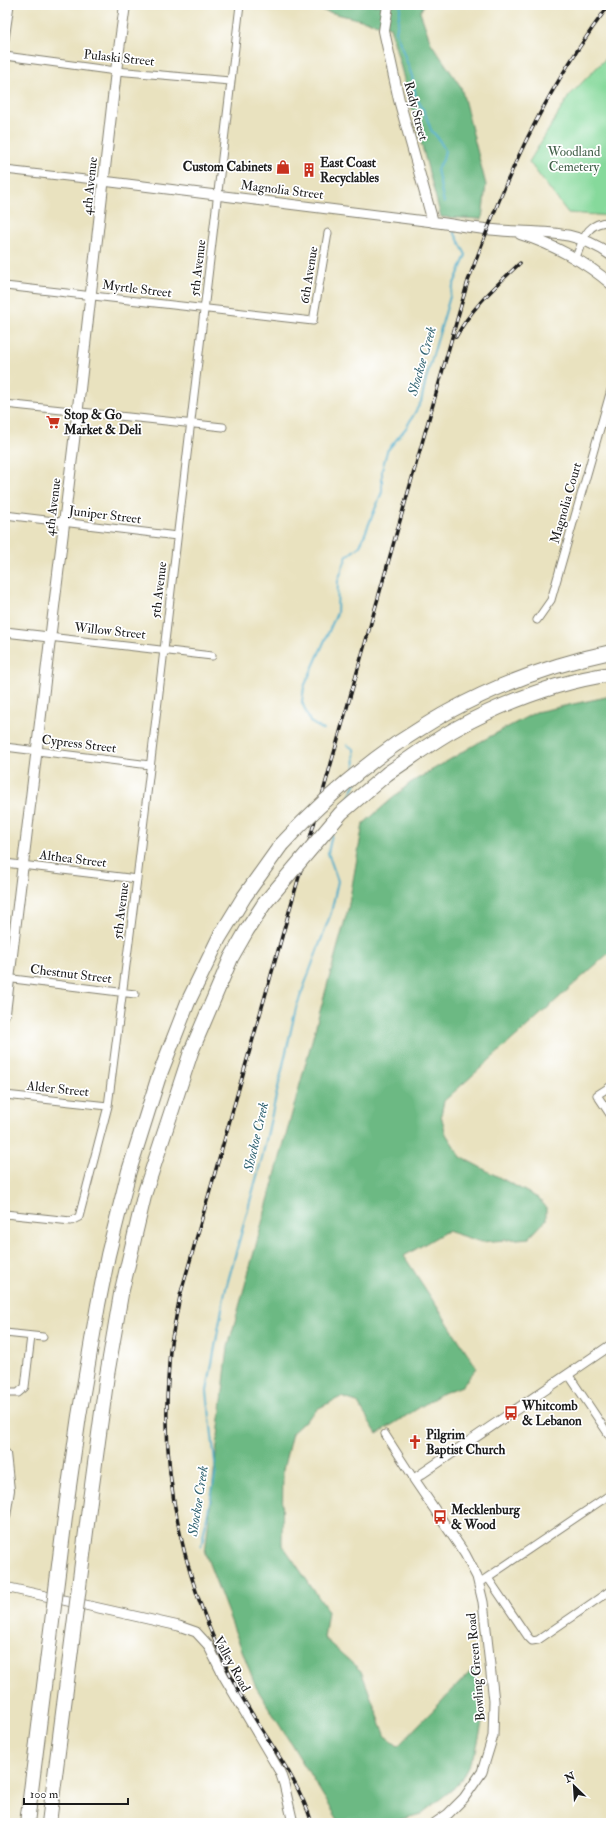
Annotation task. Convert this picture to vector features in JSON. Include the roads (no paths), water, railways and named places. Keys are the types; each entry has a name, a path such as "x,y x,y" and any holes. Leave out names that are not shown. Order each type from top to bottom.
{"highway":[{"path":"27,1823 68,1493 86,1372 108,1255 129,1171 158,1079 188,1002 219,938 244,897 281,845 316,808 370,762 448,712 488,692 535,672 578,659 611,652"},
{"path":"49,1823 107,1375 121,1294 146,1192 191,1052 231,958 264,904 341,814 388,773 443,737 492,710 558,686 611,674"}],"main road":[{"name":"4th Avenue","path":"5,1013 7,978 23,865 49,637 78,412 103,181 125,5"},
{"name":"Rady Street","path":"388,5 384,31 399,100 433,222"},
{"name":"Magnolia Street","path":"433,222 508,231 570,235 584,239 611,254"},
{"name":"Magnolia Street","path":"508,231 534,239 575,260 594,271 611,284"},
{"path":"5,1454 9,1484 6,1513"}],"street":[{"path":"5,39 10,5"},
{"name":"5th Avenue","path":"5,1214 71,1221 81,1213 108,1106 137,879 219,195 230,81 240,5"},
{"name":"Pulaski Street","path":"5,56 116,71 230,81"},
{"name":"Magnolia Street","path":"5,170 433,222"},
{"path":"575,260 584,239 593,226 599,223 611,222"},
{"name":"6th Avenue","path":"313,321 328,233"},
{"name":"Myrtle Street","path":"5,286 313,321"},
{"name":"Magnolia Court","path":"537,620 551,600 611,390"},
{"path":"5,404 223,427"},
{"name":"Juniper Street","path":"5,515 178,536"},
{"name":"Willow Street","path":"5,632 212,656"},
{"name":"Cypress Street","path":"5,748 150,765"},
{"name":"Althea Street","path":"5,863 137,879"},
{"name":"Chestnut Street","path":"7,978 135,994"},
{"path":"611,1086 597,1095 611,1116"},
{"name":"Alder Street","path":"5,1095 108,1106"},
{"path":"5,1333 43,1337"},
{"path":"5,1393 18,1393 25,1388 31,1336"},
{"path":"385,1434 414,1479 611,1345"},
{"path":"568,1374 611,1438"},
{"name":"Bowling Green Road","path":"414,1479 469,1560 479,1583 483,1602 494,1701 493,1736 487,1759 477,1782 448,1814 435,1823"},
{"path":"479,1583 611,1494"},
{"path":"488,1578 532,1641 538,1640 611,1590"},
{"name":"Valley Road","path":"5,1587 179,1626 196,1632 208,1645 223,1675 280,1772 293,1823"}],"waterway":[{"name":"Shockoe Creek","path":"401,5 396,32 412,76 416,97 425,113 431,130 445,150 443,160 437,169 444,203"},
{"name":"Shockoe Creek","path":"324,730 310,722 302,702 304,687 337,613 338,581 347,556 360,546 382,492 382,470 387,451 406,428 421,402 426,379 453,286 466,255 453,230"},
{"name":"Shockoe Creek","path":"347,745 354,749 355,768"},
{"name":"Shockoe Creek","path":"349,798 356,782"},
{"name":"Shockoe Creek","path":"201,1547 216,1471 207,1391 225,1292 262,1158 296,1008 331,913 338,881 328,853 332,834"}],"railway":[{"path":"312,1823 296,1785 253,1716 233,1680 216,1645 190,1572 180,1534 173,1496 169,1458 167,1419 169,1357 171,1343 180,1296 468,281 501,196 536,121 563,73 609,5"},
{"path":"456,337 469,316 493,289 520,263"}],"place":[{"name":"Custom Cabinets","path":"283,167"},
{"name":"East Coast Recyclables","path":"309,170"},
{"name":"Stop & Go Market & Deli","path":"53,422"},
{"name":"Whitcomb & Lebanon","path":"511,1413"},
{"name":"Pilgrim Baptist Church","path":"415,1442"},
{"name":"Mecklenburg & Wood","path":"440,1517"}],"park label":[{"name":"Woodland Cemetery","path":"574,160"}]}
